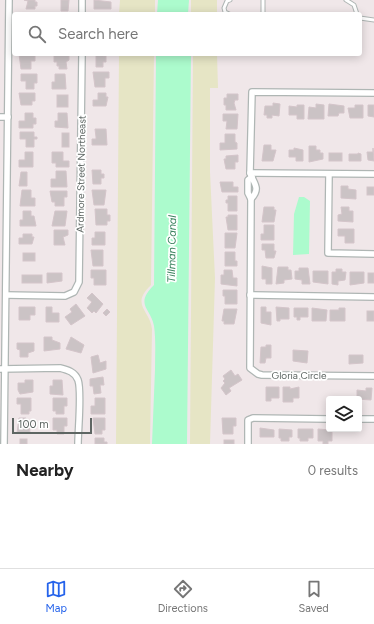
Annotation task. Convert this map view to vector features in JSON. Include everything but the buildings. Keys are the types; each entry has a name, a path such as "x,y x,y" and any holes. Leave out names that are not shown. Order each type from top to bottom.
{"street":[{"path":"4,444 3,369 6,295 9,0"},
{"path":"82,0 82,12"},
{"name":"Ardmore Street Northeast","path":"6,295 65,296 74,292 79,282 82,56"},
{"path":"374,93 252,92 251,175 374,174"},
{"path":"0,117 8,117"},
{"path":"329,174 328,253 374,254"},
{"name":"Gloria Circle","path":"251,175 256,181 256,192 251,199 249,364 253,371 262,375 374,376"},
{"path":"250,295 374,296"},
{"path":"3,369 60,368 69,370 74,375 79,387 78,444"},
{"path":"248,444 248,420 253,418 326,419"},
{"path":"362,419 374,419"}],"lane":[{"path":"225,12 224,8 227,1 230,0"},
{"path":"263,0 263,12"},
{"path":"346,0 354,5 356,12"},
{"path":"362,18 374,20"}],"shaded area":[{"path":"120,0 155,0 155,12 119,12"},
{"path":"191,0 217,0 217,12 191,12"},
{"path":"119,56 154,56 151,285 142,298 143,307 151,322 152,329 150,444 116,444"},
{"path":"193,56 217,56 218,88 210,88 210,172 215,278 210,444 190,444"}],"water":[{"path":"158,0 189,0 188,12 157,12"},
{"name":"Tillman Canal","path":"156,56 191,56 187,444 152,444 155,337 154,326 144,302 145,297 154,285"},
{"path":"299,197 304,197 310,201 309,254 293,255 294,214"}]}
